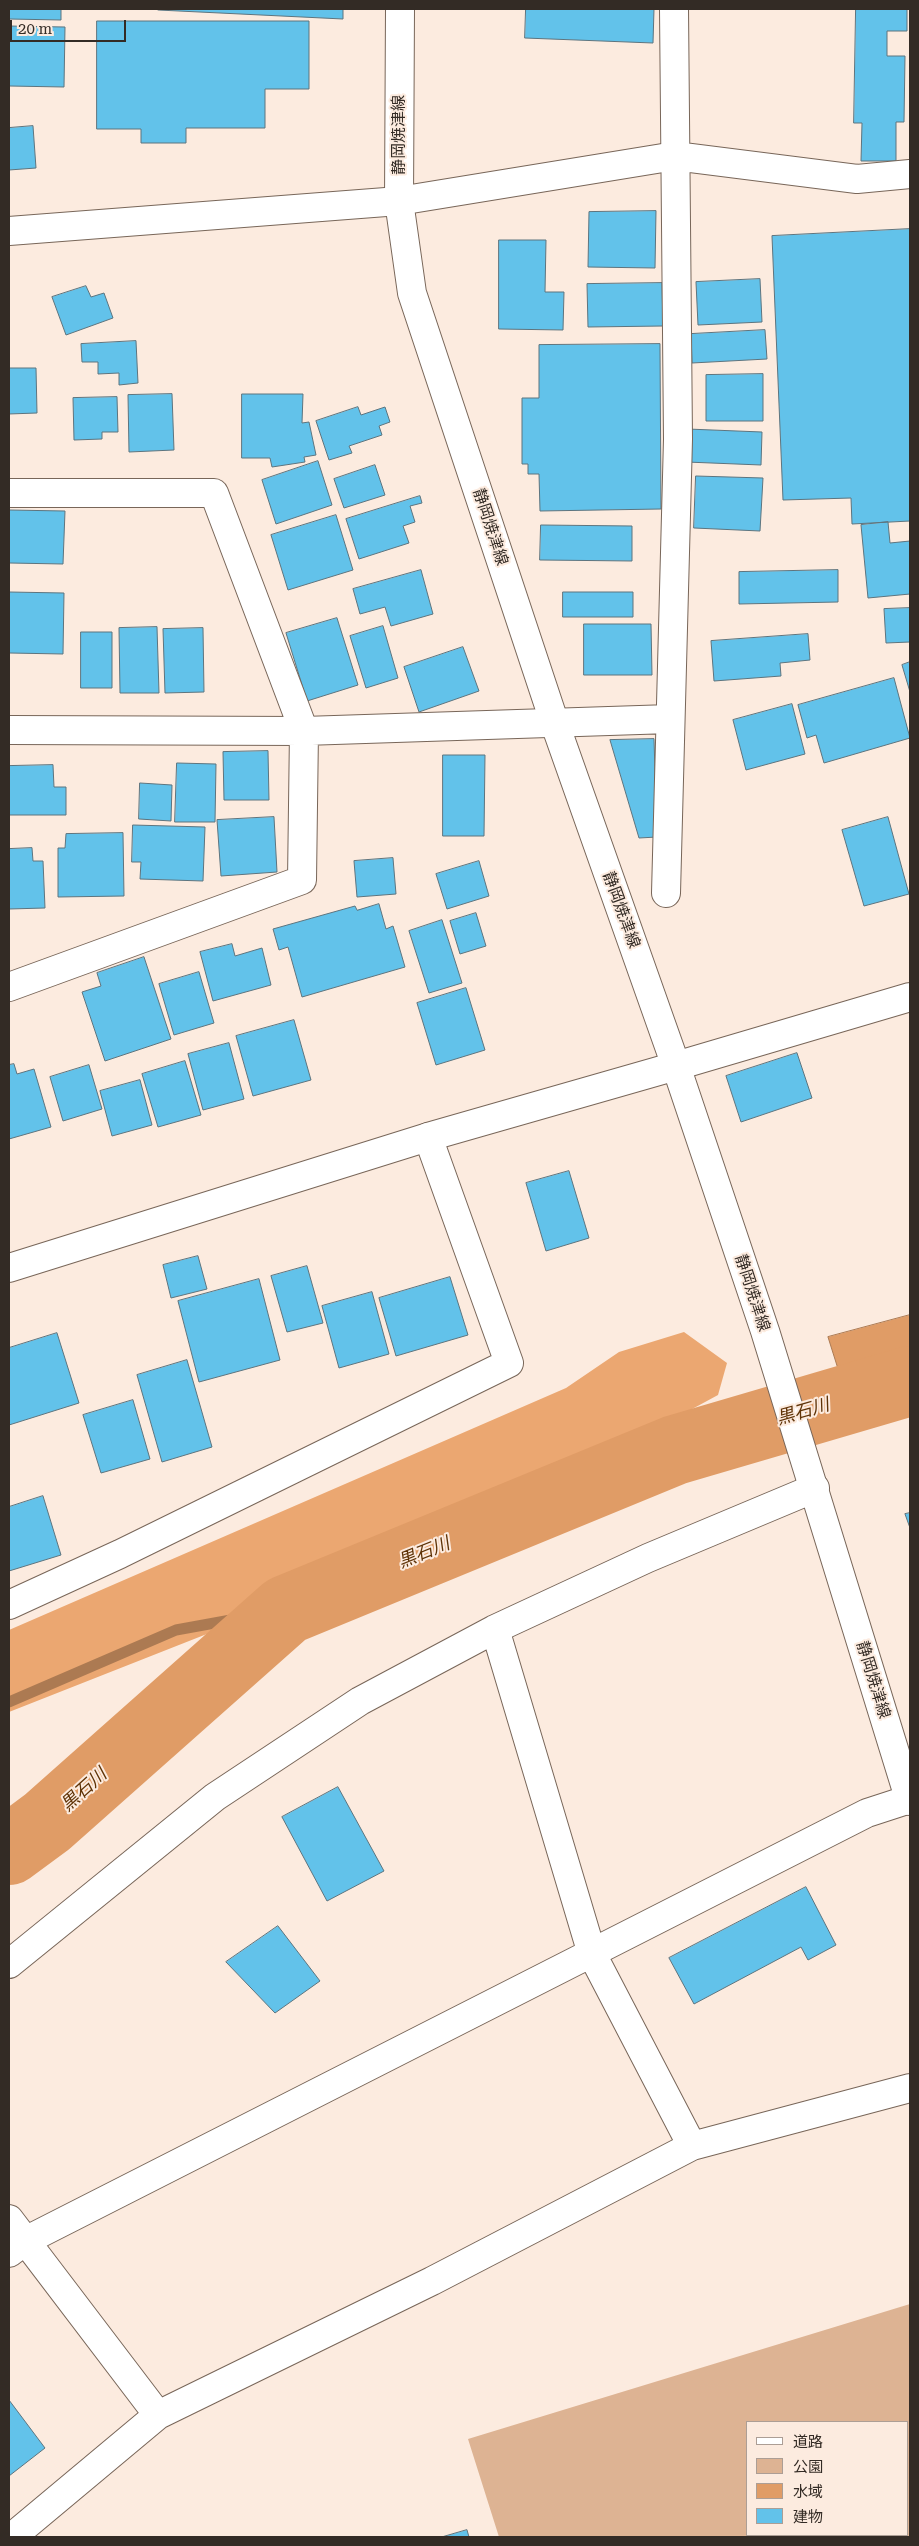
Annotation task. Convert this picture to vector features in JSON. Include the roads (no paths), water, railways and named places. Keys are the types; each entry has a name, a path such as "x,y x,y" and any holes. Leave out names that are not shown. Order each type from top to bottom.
{"street":[{"name":"静岡焼津線","path":"400,9 399,200 412,293 555,724 676,1066 765,1331 910,1800"},
{"path":"666,893 678,439 674,9"},
{"path":"9,231 399,200 674,156 857,179 910,174"},
{"path":"9,493 214,493 304,732 302,880 9,987"},
{"path":"9,730 304,732 670,719"},
{"path":"9,1268 428,1137 910,997"},
{"path":"9,1605 120,1554 509,1363 428,1137"},
{"path":"9,1964 215,1797 360,1701 495,1629 648,1558 815,1488"},
{"path":"495,1629 592,1954 692,2146"},
{"path":"17,2247 867,1813 910,1800"},
{"path":"12,2537 158,2415 432,2281 692,2146 910,2088"},
{"path":"9,2219 17,2247 158,2415"}],"water":[{"path":"910,1315 910,1393 850,1407 828,1337"}],"waterway":[{"name":"黒石川","path":"9,1850 47,1822 286,1610 675,1450 910,1381"},
{"path":"9,1702 176,1630 286,1610"}]}
